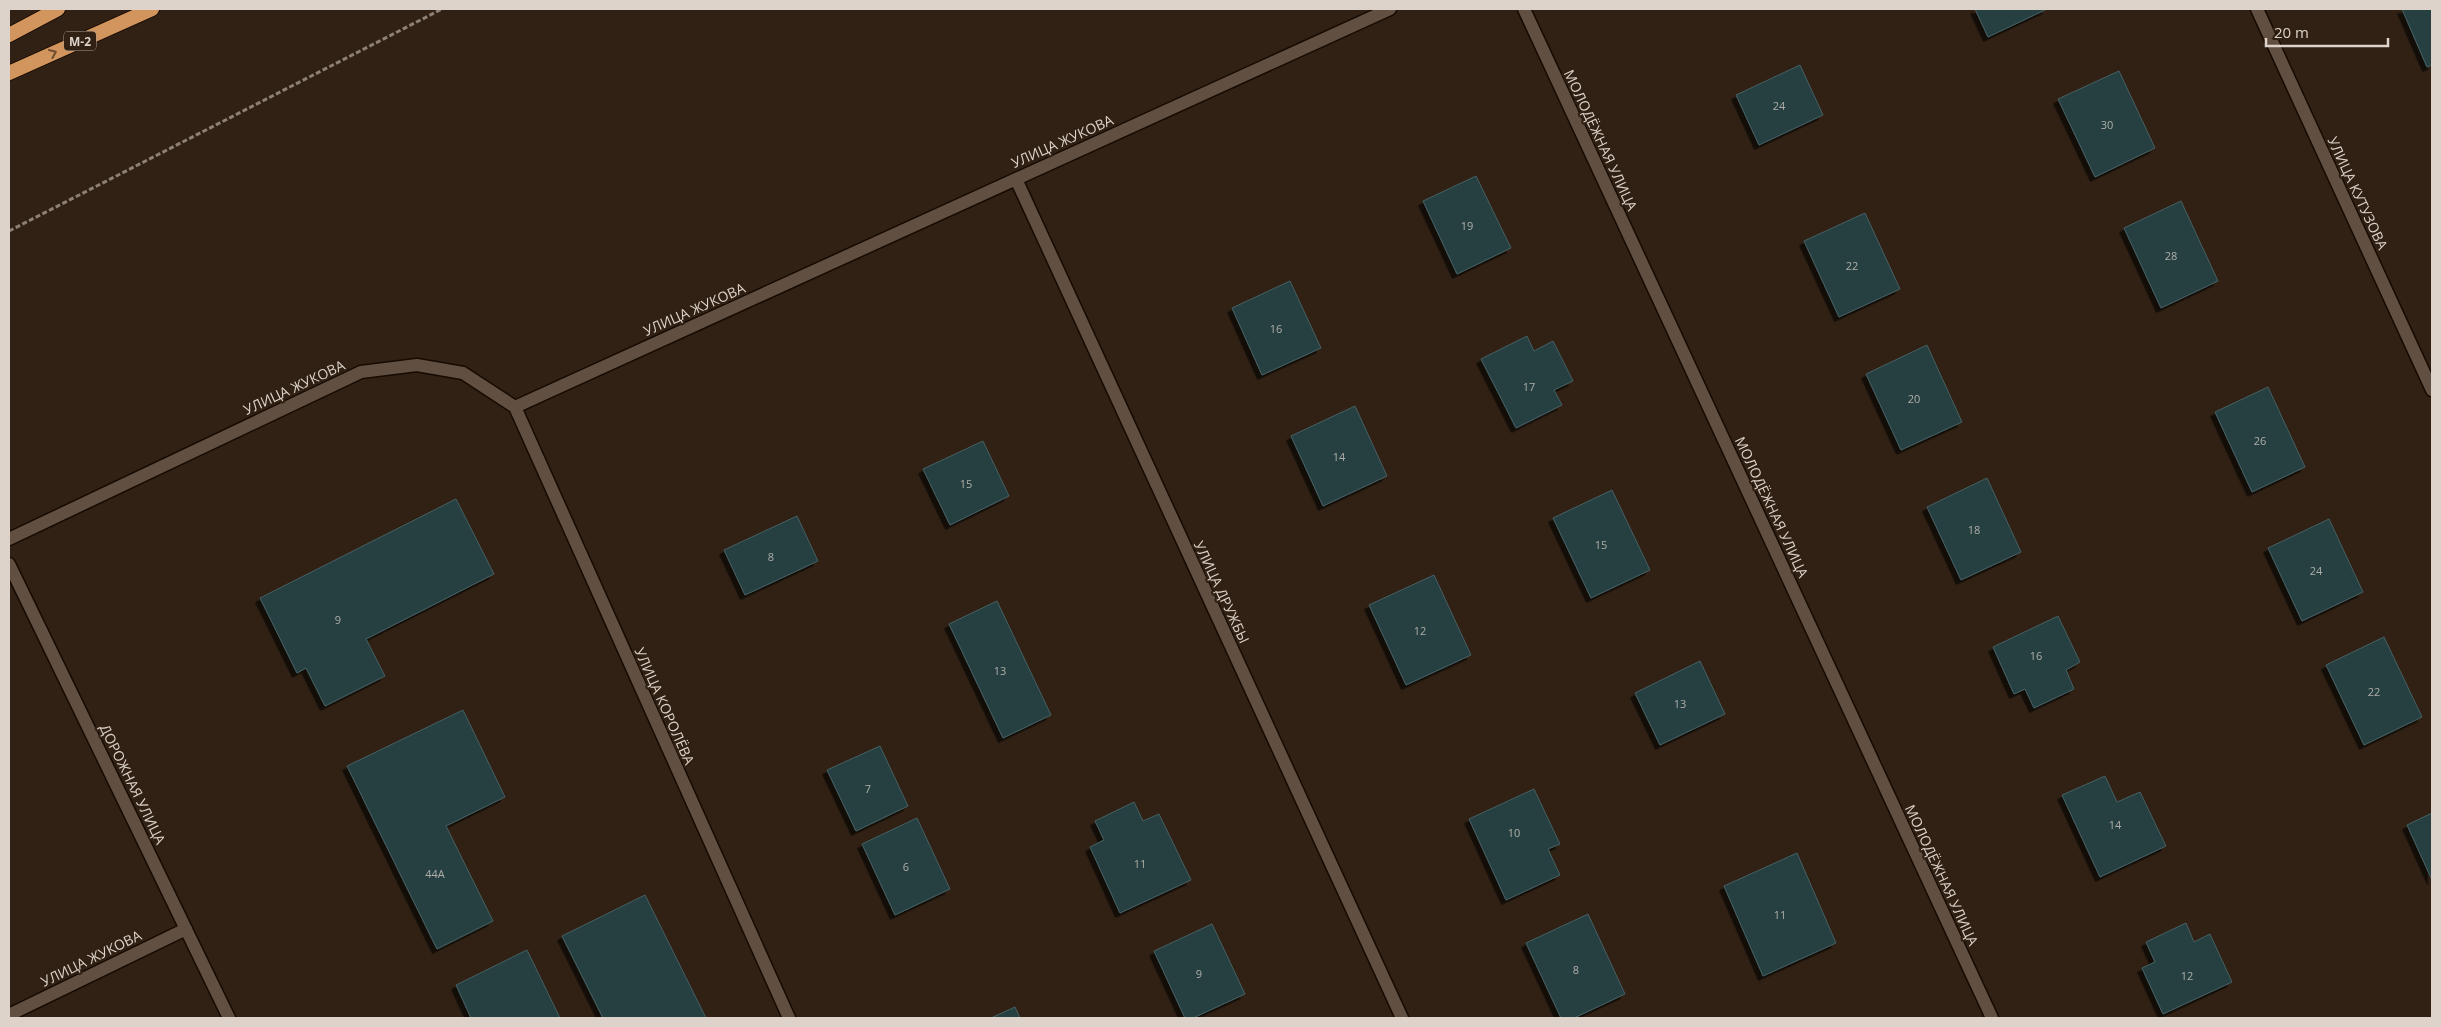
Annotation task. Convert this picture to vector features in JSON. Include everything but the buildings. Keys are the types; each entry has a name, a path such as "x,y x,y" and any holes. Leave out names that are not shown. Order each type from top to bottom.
{"highway":[{"path":"9,35 58,9"},
{"name":"М-2","path":"9,74 152,9"}],"street":[{"name":"УЛИЦА ЖУКОВА","path":"9,539 361,372 417,365 463,373 515,407 1390,9"},
{"name":"МОЛОДЁЖНАЯ УЛИЦА","path":"1524,9 1992,1018"},
{"name":"УЛИЦА КУТУЗОВА","path":"2257,9 2432,390"},
{"name":"УЛИЦА ДРУЖБЫ","path":"1016,179 1402,1018"},
{"name":"УЛИЦА КОРОЛЁВА","path":"515,407 789,1018"},
{"name":"ДОРОЖНАЯ УЛИЦА","path":"9,564 229,1018"},
{"name":"УЛИЦА ЖУКОВА","path":"9,1015 186,928"}],"path":[{"path":"9,231 442,9"}]}
